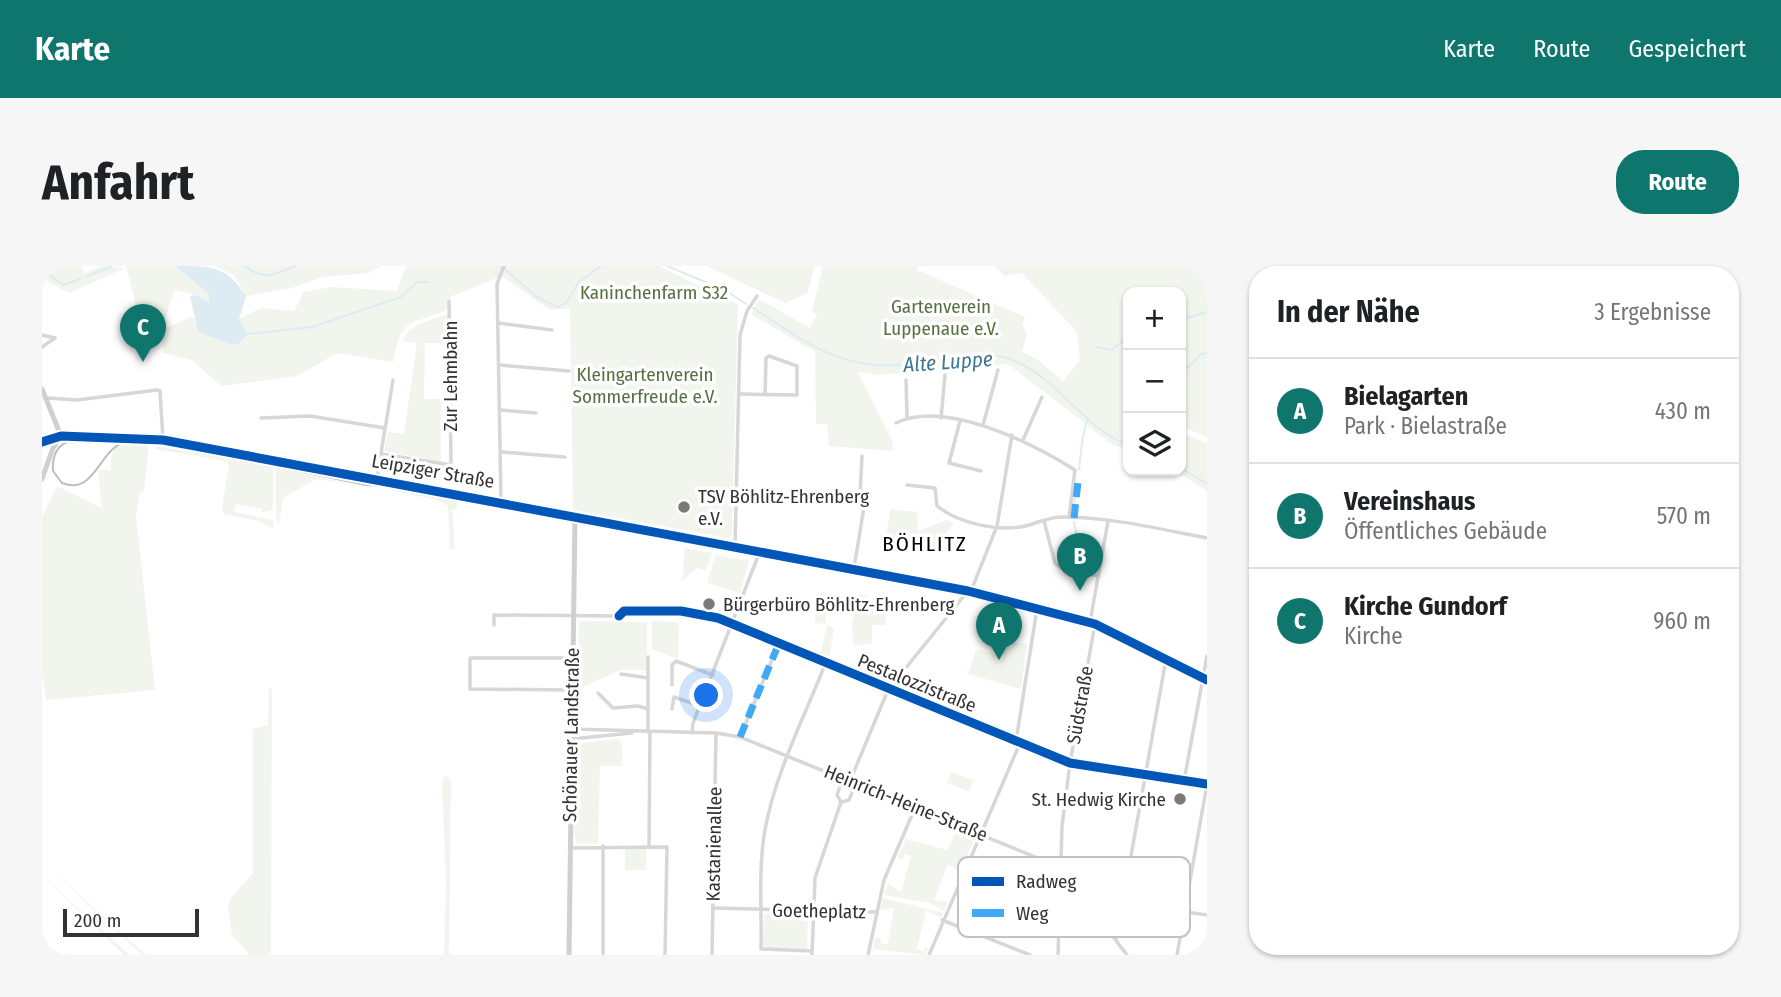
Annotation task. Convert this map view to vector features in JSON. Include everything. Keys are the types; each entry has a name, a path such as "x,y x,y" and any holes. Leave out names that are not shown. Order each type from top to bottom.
{"street":[{"path":"501,501 497,284 504,266"},
{"path":"735,546 741,324 757,296"},
{"name":"Zur Lehmbahn","path":"381,454 450,465 449,301"},
{"path":"498,323 552,330"},
{"path":"42,335 55,338 42,346 42,335"},
{"path":"740,394 765,395 797,396 797,366 769,356 766,358 765,395"},
{"path":"499,365 569,371"},
{"path":"983,426 998,370"},
{"path":"941,418 945,375"},
{"path":"377,478 393,380"},
{"path":"906,380 907,417"},
{"path":"42,389 61,436 51,453 42,479"},
{"path":"47,398 77,400 160,391 163,439"},
{"path":"1023,440 1042,397"},
{"path":"500,410 536,413"},
{"path":"261,418 310,416 385,428"},
{"path":"896,423 907,417 941,418 983,426 1023,440 1074,470 1069,517"},
{"path":"960,421 949,463 981,471"},
{"path":"850,781 888,690 970,591 997,526 1012,435"},
{"name":"Leipziger Straße","path":"42,442 61,436 163,439 970,591"},
{"path":"500,452 565,457"},
{"path":"854,568 864,508 860,495 862,456"},
{"path":"907,485 935,488 937,506 951,518 997,526 1022,527 1069,517 1207,538"},
{"name":"Schönauer Landstraße","path":"569,955 575,515"},
{"path":"1044,521 1055,563 1061,568 1099,576"},
{"name":"Südstraße","path":"1061,857 1070,763 1108,521"},
{"path":"692,733 761,550"},
{"path":"970,591 1093,623 1206,680"},
{"path":"970,857 1018,742 1037,608"},
{"path":"494,625 494,615 619,615"},
{"name":"Pestalozzistraße","path":"733,624 831,663 841,671 1070,763 1207,784"},
{"path":"740,737 779,643"},
{"path":"1184,780 1206,680 1207,656"},
{"path":"648,657 649,847"},
{"path":"572,658 470,658 470,690 572,690"},
{"path":"1132,857 1166,659"},
{"path":"672,685 672,666 676,661 713,675"},
{"path":"762,910 764,833 777,783 824,667 831,663"},
{"path":"621,674 648,678"},
{"path":"598,692 613,708 638,706 648,709"},
{"path":"672,709 674,698 700,706"},
{"name":"Heinrich-Heine-Straße","path":"571,729 716,733 740,737 1037,857"},
{"name":"Heinrich-Heine-Straße","path":"571,739 642,732"},
{"name":"Kastanienallee","path":"712,955 716,733"},
{"path":"841,802 837,795 843,778"},
{"path":"841,802 849,800 856,783"},
{"path":"1190,879 1207,784"},
{"path":"812,953 817,864 841,802"},
{"path":"868,955 884,880 915,808"},
{"path":"603,846 603,955"},
{"path":"570,848 667,847 665,955"},
{"path":"929,955 958,884"},
{"name":"Goetheplatz","path":"713,908 876,912"},
{"name":"Goetheplatz","path":"762,910 761,950 812,953"},
{"path":"942,920 958,926"},
{"path":"985,937 1030,955"},
{"name":"Südstraße","path":"1058,937 1058,955"},
{"name":"Heinrich-Heine-Straße","path":"1114,937 1127,955"},
{"path":"1177,955 1180,937"}],"green space":[{"path":"42,266 81,266 85,273 101,266 125,268 69,293 42,278"},
{"path":"126,266 175,266 209,294 210,303 196,295 174,290 165,321 147,314 139,316"},
{"path":"214,266 381,266 368,273 322,277 292,288 246,296 234,275"},
{"path":"406,266 659,266 738,305 732,533 729,538 573,510 570,308 550,310 502,276 450,297 447,310 408,326 403,330 393,362 337,353 297,376 221,386 192,360 164,353 162,330 193,316 198,332 233,345 239,319 261,308 294,311 304,292 331,287 397,291"},
{"path":"707,266 814,266 808,293 785,303"},
{"name":"Gartenverein Luppenaue e.V.","path":"823,266 919,266 917,270 1025,317 1022,325 1027,333 1022,352 1038,360 1063,381 1080,360 1077,332 1022,273 1005,276 995,266 1207,266 1207,437 1186,428 1186,287 1123,287 1123,448 1113,445 1008,364 876,375 857,371 893,443 892,451 829,446 827,424 816,424 815,352 751,314 759,299 810,328 817,314 812,312"},
{"path":"448,314 448,343 425,343 424,399 441,399 441,462 384,451 388,432 404,434 417,343 403,341 405,335 421,323"},
{"path":"1186,435 1207,443 1207,491 1183,476 1186,476"},
{"path":"124,444 149,446 144,491 140,491 136,516 155,690 46,700 42,675 42,518 57,486 102,508 98,470 111,470 112,454"},
{"path":"156,446 273,466 273,510 262,512 262,509 236,504 234,512 273,520 273,529 259,521 224,514 222,507 229,465 226,461 155,449"},
{"path":"276,467 351,484 316,479 283,498 279,523 276,520"},
{"path":"385,490 457,498 457,509 452,509 455,549 450,549 450,559 448,506 426,498"},
{"path":"891,509 917,512 918,531 947,520 954,523 931,552 884,542"},
{"path":"685,548 712,553 706,570 697,568 682,581"},
{"path":"716,555 749,561 740,593 707,583"},
{"path":"816,593 830,595 825,624 815,623"},
{"path":"859,594 867,596 866,600 860,599 859,608 867,610 869,602 888,606 885,625 872,625 872,643 854,646 852,624"},
{"path":"579,621 647,622 647,670 620,670 583,687 578,685"},
{"path":"652,621 679,622 678,659 652,649"},
{"path":"827,624 834,629 829,660 820,656"},
{"path":"1004,641 1027,644 1021,689 968,674 976,649 1000,655"},
{"path":"269,687 272,690 271,955 250,955 232,935 228,906 230,899 253,873 253,729 268,725"},
{"path":"618,739 622,745 622,766 600,766 598,844 577,843 574,834 578,747 582,743"},
{"path":"951,772 973,780 969,791 947,783"},
{"path":"445,775 451,780 449,955 444,955 446,879 442,784"},
{"path":"956,830 975,838 967,857 958,857 958,871 948,864 934,900 948,902 944,911 930,903 884,895 888,883 901,892 911,856 905,854 903,859 898,858 906,839 948,850"},
{"path":"625,849 646,849 646,870 625,870"},
{"path":"42,861 146,955 142,955"},
{"path":"42,875 129,955 124,955"},
{"path":"883,898 943,913 941,918 926,910 917,949 924,951 925,947 928,948 925,955 873,949 875,937 882,939 881,944 888,944 894,908 880,910"},
{"path":"764,913 808,914 807,950 763,948"}],"shaded area":[{"path":"175,266 199,266 217,270 225,273 239,286 246,296 239,319 247,334 240,343 233,345 198,332 190,296 196,295 209,302 209,294"}],"waterway":[{"path":"86,277 111,266"},
{"path":"245,266 264,275 295,266"},
{"path":"501,266 537,297 557,307 566,303 579,282 601,266"},
{"name":"Alte Luppe","path":"667,266 725,290 746,304"},
{"path":"42,270 63,285 80,279"},
{"path":"247,334 312,327 401,297 417,282 429,282"},
{"name":"Alte Luppe","path":"753,308 814,346 852,361 873,365 897,365 974,355 1003,357 1037,374 1095,425 1123,443"},
{"path":"1186,318 1207,312"},
{"path":"1097,347 1112,350 1123,341"},
{"path":"1186,366 1188,368 1201,354 1207,353"},
{"path":"1079,469 1088,420"},
{"name":"Alte Luppe","path":"1186,471 1207,484"},
{"path":"1073,514 1076,488"},
{"path":"1060,558 1078,541 1074,522"}],"tram line":[{"path":"125,442 116,446 90,478 82,483 62,483 53,471 53,460 57,451 63,444 74,440 132,442 167,444 366,485 406,487 575,518 748,555 815,561"},
{"path":"968,591 1095,624 1207,681"}],"marked path":[{"path":"1074,518 1078,482"},
{"path":"740,737 779,643"}],"cycle path":[{"path":"42,442 61,436 163,440 968,591 1095,624 1207,680"},
{"path":"619,616 624,611 681,611 718,618 1070,763 1207,784"}],"place":[{"name":"Kirche Gundorf","path":"143,362"},
{"name":"TSV Böhlitz-Ehrenberg e.V.","path":"684,507"},
{"name":"Vereinshaus","path":"1080,591"},
{"name":"Bürgerbüro Böhlitz-Ehrenberg","path":"709,604"},
{"name":"Bielagarten","path":"999,660"},
{"name":"St. Hedwig Kirche","path":"1180,799"}],"district":[{"name":"BÖHLITZ","path":"925,544"}],"park label":[{"name":"Kaninchenfarm S32","path":"654,292"},
{"name":"Kleingartenverein Sommerfreude e.V.","path":"645,385"}]}
